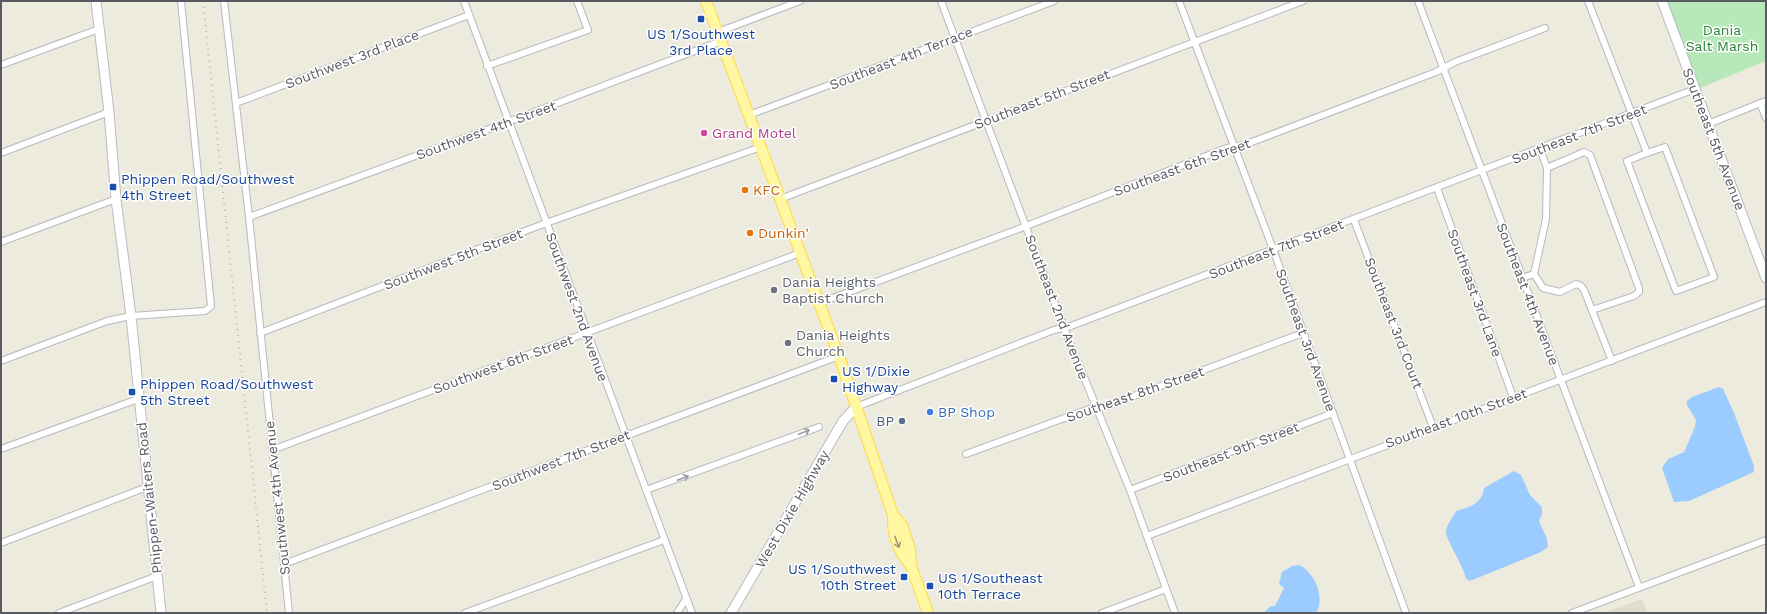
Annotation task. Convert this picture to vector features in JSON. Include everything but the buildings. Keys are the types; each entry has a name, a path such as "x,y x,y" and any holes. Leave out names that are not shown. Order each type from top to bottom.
{"main road":[{"path":"706,1 839,356 893,515 892,529 894,536 901,554 911,566 928,613"}],"street":[{"name":"Phippen-Waiters Road","path":"96,1 109,112 116,199 131,316 138,399 161,613"},
{"path":"1,361 107,321 131,316 205,311 211,306 181,1"},
{"name":"Southwest 4th Avenue","path":"224,1 249,217 289,613"},
{"name":"Southwest 2nd Avenue","path":"464,1 692,613"},
{"path":"487,66 588,30 577,1"},
{"name":"Southwest 4th Street","path":"249,217 508,122 720,36 800,1"},
{"name":"Southeast 2nd Avenue","path":"941,1 1064,328 1130,490 1175,613"},
{"name":"Southeast 4th Terrace","path":"749,116 1054,1"},
{"name":"Southeast 3rd Avenue","path":"1179,1 1274,250 1406,613"},
{"name":"Southeast 5th Street","path":"780,199 1303,1"},
{"name":"Southeast 4th Avenue","path":"1418,1 1639,587"},
{"path":"1588,1 1647,153"},
{"name":"Southeast 5th Avenue","path":"1662,1 1708,124 1763,260 1766,278"},
{"name":"Southwest 3rd Place","path":"236,103 469,15"},
{"name":"Southeast 6th Street","path":"819,303 1234,147 1244,145 1436,72 1455,62 1545,28"},
{"path":"1,65 99,29"},
{"name":"Southeast 7th Street","path":"856,407 1054,330 1064,328 1354,220 1695,89"},
{"path":"1708,124 1763,102 1766,118"},
{"path":"1,153 109,112"},
{"name":"Southwest 5th Street","path":"260,333 546,223 761,147"},
{"path":"1665,147 1714,277 1676,291 1627,161 1647,153 1665,147"},
{"path":"1540,149 1547,168 1546,219 1534,274 1543,288 1560,292 1576,284 1581,286 1612,361"},
{"path":"1547,168 1584,152 1590,155 1638,284 1639,292 1634,296 1592,310"},
{"name":"Southeast 3rd Lane","path":"1437,188 1513,397"},
{"path":"1,242 116,199"},
{"name":"Southeast 3rd Court","path":"1354,220 1434,427"},
{"name":"Southwest 6th Street","path":"272,450 800,253"},
{"path":"1522,278 1534,274"},
{"name":"Southeast 10th Street","path":"1147,536 1349,458 1612,361 1766,302"},
{"name":"Southeast 8th Street","path":"966,454 1096,408 1107,406 1304,333"},
{"name":"Southwest 7th Street","path":"284,564 839,356"},
{"path":"1,449 138,399"},
{"name":"West Dixie Highway","path":"731,613 843,420 856,407"},
{"name":"Southeast 9th Street","path":"1130,490 1333,413"},
{"path":"646,490 818,427"},
{"path":"1,543 147,487"},
{"path":"465,613 664,540"},
{"path":"1572,613 1766,540"},
{"path":"59,613 157,576"},
{"path":"1102,613 1166,589"},
{"path":"677,613 686,599"}],"shaded area":[{"path":"1642,599 1647,613 1603,613"}],"green space":[{"name":"Dania Salt Marsh","path":"1667,1 1766,1 1766,61 1700,88"}],"water":[{"path":"1719,387 1723,389 1734,413 1754,466 1754,472 1689,501 1674,502 1662,468 1668,459 1684,452 1695,427 1696,420 1687,405 1687,401 1692,397"},
{"path":"1514,471 1521,475 1530,495 1542,507 1542,514 1539,521 1547,539 1548,547 1541,552 1470,581 1466,579 1462,567 1449,541 1446,532 1447,527 1456,511 1474,504 1481,498 1484,488"},
{"path":"1299,565 1309,573 1317,586 1320,600 1316,613 1263,613 1271,606 1275,606 1284,588 1279,584 1282,572 1292,566"}],"railway":[{"path":"203,1 267,613"}],"place":[{"name":"US 1/Southwest 3rd Place","path":"701,19"},
{"name":"Grand Motel","path":"704,133"},
{"name":"Phippen Road/Southwest 4th Street","path":"113,187"},
{"name":"KFC","path":"745,190"},
{"name":"Dunkin'","path":"750,233"},
{"name":"Dania Heights Baptist Church","path":"774,290"},
{"name":"Dania Heights Church","path":"788,343"},
{"name":"US 1/Dixie Highway","path":"834,379"},
{"name":"Phippen Road/Southwest 5th Street","path":"132,392"},
{"name":"BP Shop","path":"930,412"},
{"name":"BP","path":"902,421"},
{"name":"US 1/Southwest 10th Street","path":"904,577"},
{"name":"US 1/Southeast 10th Terrace","path":"930,586"}]}
